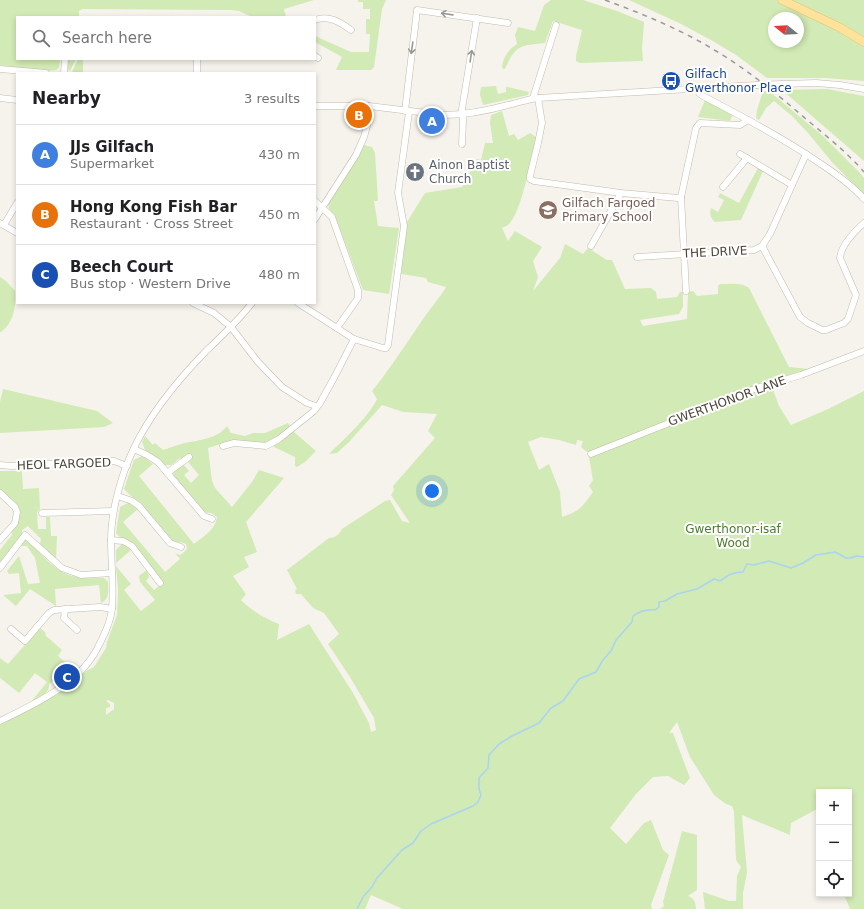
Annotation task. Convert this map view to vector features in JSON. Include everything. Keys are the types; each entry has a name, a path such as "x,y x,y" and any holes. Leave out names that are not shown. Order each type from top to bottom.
{"main road":[{"path":"782,0 839,27 864,42"}],"street":[{"path":"300,304 354,338 386,348 388,345 404,226 398,201 398,193 417,10 508,23"},
{"path":"462,144 462,115 477,18"},
{"path":"316,20 330,19 338,21 351,30"},
{"path":"556,25 536,98 542,123 530,179 534,181 621,193 681,197"},
{"path":"64,72 65,60"},
{"path":"197,60 197,72"},
{"path":"0,69 34,72"},
{"path":"316,106 369,106 442,115 462,115 536,98 816,82 864,89"},
{"path":"698,88 699,93 703,96 806,154 839,176 864,199"},
{"path":"0,98 16,100"},
{"path":"316,217 356,155 367,126 369,106"},
{"path":"686,291 681,197 696,128 700,123 740,125 748,120"},
{"path":"740,154 792,185"},
{"name":"THE DRIVE","path":"637,257 754,250 762,246 770,234 806,154"},
{"path":"723,187 747,158"},
{"path":"591,246 621,193"},
{"path":"316,202 332,217 358,291 358,298 337,328"},
{"path":"16,204 2,224 16,231"},
{"path":"762,246 800,318 822,330 826,330 844,323 848,319 856,298 855,290 840,258 840,254 850,235 864,223"},
{"path":"195,304 214,313 231,327 258,362 282,387 307,403 316,406"},
{"path":"0,721 50,694 77,674 98,648 107,628 112,609 113,589 111,540 113,511 134,449 153,416 176,385 251,304"},
{"path":"224,446 234,443 266,446 279,439 314,410 320,403 354,338"},
{"name":"GWERTHONOR LANE","path":"591,454 757,388 864,351"},
{"path":"134,449 158,462 204,516 212,519"},
{"path":"167,473 189,457"},
{"name":"HEOL FARGOED","path":"0,465 11,466 114,461 127,466"},
{"path":"0,493 15,507 17,512 15,523 0,540"},
{"path":"118,496 132,501 140,506 170,543 181,547"},
{"path":"42,513 113,511"},
{"path":"0,568 25,535 62,568 81,574 112,573"},
{"path":"111,540 123,541 132,546 160,583"},
{"path":"11,629 25,641 49,613 54,610 100,607 112,609"},
{"path":"64,609 64,618 77,630"}],"green space":[{"path":"0,0 314,0 284,9 286,16 250,16 239,11 231,10 82,9 79,11 79,16 16,16 16,60 60,60 59,68 56,70 42,70 0,65"},
{"path":"358,0 386,0 382,9 374,67 371,70 336,70 342,57 316,43 316,36 351,52 369,52 370,34 366,34 366,19 370,19 370,9 363,9 363,2 358,2"},
{"path":"551,0 583,0 644,22 642,49 643,61 580,63 576,61 576,56 582,30 553,21 545,43 520,48 512,55 505,69 503,69 502,66 505,56 517,44 515,35 518,27 535,31 544,5"},
{"path":"629,0 864,0 864,81 825,78 767,78 736,55 681,24"},
{"path":"68,60 76,60 70,71 67,68"},
{"path":"78,60 83,60 83,72 72,72"},
{"path":"496,86 498,94 506,92 506,87 529,92 528,95 483,105 480,95 481,87"},
{"path":"827,89 864,96 864,161 782,90"},
{"path":"763,91 769,91 824,137 860,173 864,178 864,195 831,161 792,116 774,101 766,108 759,120 756,118"},
{"path":"705,100 733,114 730,121 698,117"},
{"name":"Gwerthonor-isaf Wood","path":"502,111 509,136 514,134 518,140 530,133 536,137 518,209 508,225 502,228 508,241 515,231 542,247 533,261 538,277 533,291 560,258 565,244 583,254 588,248 607,260 612,260 625,289 651,288 656,292 657,299 677,297 680,292 683,292 683,307 679,314 640,320 643,326 687,319 688,292 693,291 697,296 718,294 718,286 720,284 746,286 749,288 789,367 809,369 776,379 777,386 772,387 779,406 791,425 864,391 864,909 850,909 845,897 852,897 852,789 816,789 816,810 791,823 790,835 742,815 747,873 743,893 743,909 705,909 703,892 729,901 736,901 737,876 741,867 736,860 734,811 732,806 726,804 714,795 690,757 677,722 669,733 673,733 690,778 684,785 668,776 653,777 636,794 610,828 626,844 644,823 651,820 663,850 669,855 651,905 652,909 403,909 371,895 365,909 0,909 0,725 67,688 86,671 94,667 106,648 117,615 118,589 116,566 131,584 124,590 141,611 155,600 140,582 139,576 147,570 149,577 146,581 154,590 163,583 116,533 120,507 128,503 133,504 138,509 123,522 165,572 180,559 175,553 180,555 187,549 186,544 170,540 142,505 124,489 134,460 142,456 153,464 139,476 194,544 212,529 216,521 217,517 211,513 202,512 173,478 177,468 183,464 189,471 184,475 191,483 199,475 188,462 180,458 171,465 162,465 153,455 145,450 142,442 145,436 153,445 155,443 163,450 213,436 218,434 227,426 231,433 245,436 253,433 265,433 288,423 295,433 316,451 305,462 297,467 295,466 295,457 274,447 273,439 265,444 227,442 208,448 212,481 215,488 232,507 252,482 259,470 284,478 246,522 257,552 244,557 249,567 233,576 246,594 241,600 258,614 279,624 277,640 309,624 353,693 369,723 371,732 376,730 374,718 350,677 328,644 339,634 324,613 313,608 301,594 296,594 295,590 297,589 287,570 329,538 337,536 342,529 385,501 390,500 402,521 410,523 391,495 394,490 393,486 435,438 428,431 437,414 403,412 382,405 350,441 337,453 329,454 368,414 377,399 372,391 446,287 428,282 426,278 401,274 407,222 425,193 462,187 477,159 481,160 485,143 493,143 490,123 491,115","holes":["710,408 589,457 593,480 589,486 593,492 580,508 573,513 562,517 560,492 549,464 539,470 528,442 541,437 576,445 577,440 583,441 581,447 587,452 591,452","108,700 114,703 114,709 106,715 106,708 110,707 110,704 106,701"]},
{"path":"364,145 372,147 375,153 378,201 374,201 378,226 399,228 389,294 363,290 335,216 329,209 328,202"},
{"path":"758,168 763,171 741,220 715,222 712,219 710,210 711,208 718,212 724,200 718,197 720,193 739,203"},
{"path":"0,277 15,291 14,308 11,319 1,332 0,332"},
{"path":"3,389 97,411 113,423 104,427 0,433 0,402"},
{"path":"0,471 22,471 23,489 39,488 40,509 37,512 38,529 46,529 46,517 50,517 51,536 57,536 56,561 40,544 41,539 28,526 22,530 22,534 0,562 0,550 12,535 11,529 20,516 17,508 0,492"},
{"path":"24,539 27,540 53,566 65,574 80,578 104,578 108,582 108,594 106,599 101,603 99,585 55,589 56,606 30,589 16,606 3,595 21,593 19,573 9,574 7,571 19,556 28,584 40,583 35,558 27,546 18,546"},
{"path":"122,544 131,550 116,563 116,550"},
{"path":"40,628 45,632 46,636 62,650 58,656 74,670 68,671 49,684 46,693 31,702 47,682 35,673 19,693 0,678 0,658 8,664"},
{"path":"682,831 697,835 697,890 688,896 694,901 696,909 660,909 664,906 663,902"}],"waterway":[{"path":"357,909 363,897 372,887 377,878 402,850 413,843 421,831 431,824 473,806 478,802 481,795 479,789 479,778 488,768 489,755 499,744 539,723 551,708 563,701 579,679 596,672 603,660 611,651 616,640 632,622 633,616 643,611 655,610 659,607 659,602 665,601 677,594 697,589 714,579 720,581 731,574 743,572 747,564 754,565 769,561 791,568 816,555 835,552 846,558 857,556 864,557"}],"railway":[{"path":"605,0 676,29 728,58 785,101 843,151 864,172"}],"place":[{"name":"Gilfach Gwerthonor Place","path":"671,81"},
{"name":"Hong Kong Fish Bar","path":"359,115"},
{"name":"JJs Gilfach","path":"432,121"},
{"name":"Ainon Baptist Church","path":"415,172"},
{"name":"Gilfach Fargoed Primary School","path":"548,210"},
{"name":"Beech Court","path":"67,677"}]}
